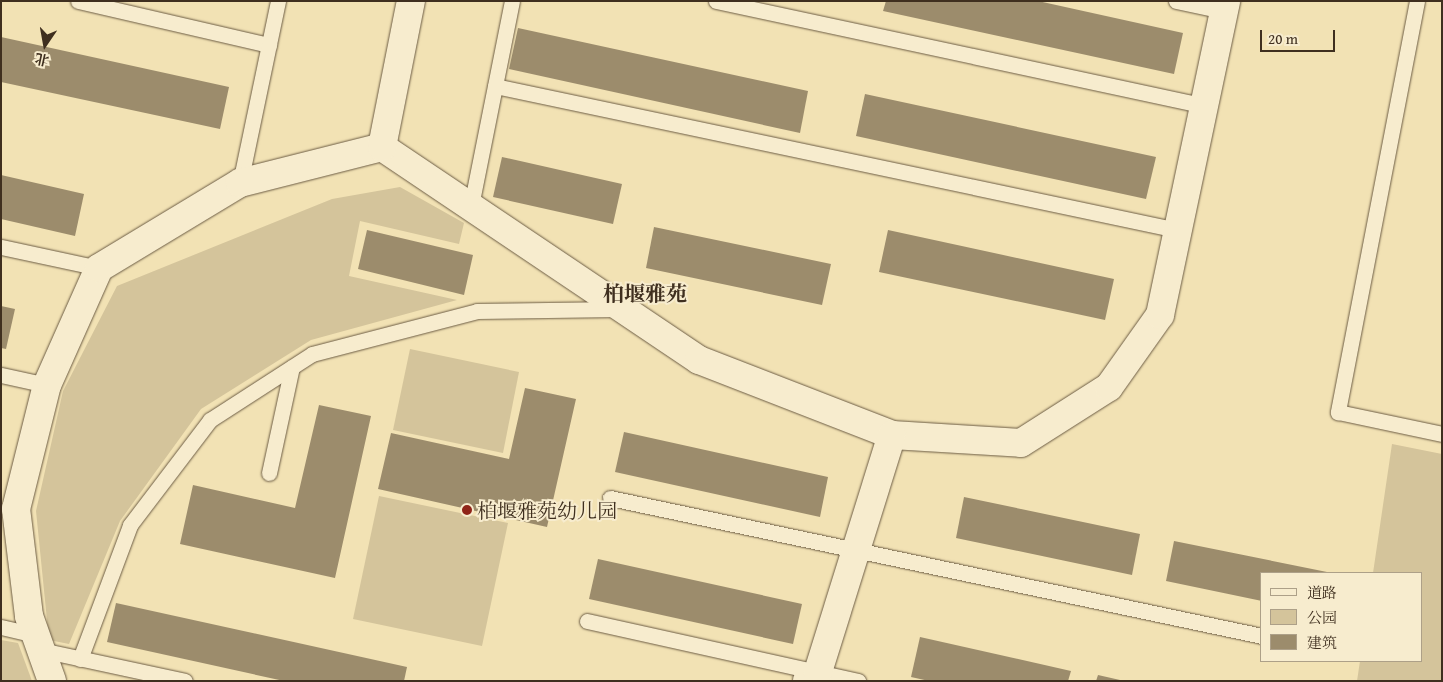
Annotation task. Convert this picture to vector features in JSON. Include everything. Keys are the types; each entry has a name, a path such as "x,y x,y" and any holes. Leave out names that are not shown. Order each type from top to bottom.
{"street":[{"path":"382,146 411,1"},
{"path":"52,681 29,616 8,508 47,385 100,268 240,183 382,146 699,360 892,435 1021,443 1109,386 1160,314 1225,6"},
{"path":"813,676 856,552 892,435"}],"lane":[{"path":"78,1 269,45"},
{"path":"240,183 278,1"},
{"path":"470,206 512,1"},
{"path":"716,1 1204,106"},
{"path":"1176,1 1225,6"},
{"path":"1417,1 1338,412 1442,434"},
{"path":"494,86 1178,230"},
{"path":"1,247 100,268"},
{"path":"80,659 130,525 210,420 312,354 478,311 623,308"},
{"path":"269,473 292,367"},
{"path":"1,375 47,385"},
{"path":"610,498 856,552 1260,636"},
{"path":"587,621 813,676 858,681"},
{"path":"1,627 80,659 186,681"}],"green space":[{"path":"400,187 464,223 459,244 360,221 349,276 457,300 311,340 201,409 120,521 69,644 49,640 36,511 63,391 117,286 332,199"},
{"path":"410,349 519,372 503,453 393,430"},
{"path":"1392,444 1442,454 1442,681 1357,681 1360,662 1423,662 1423,572 1373,572"},
{"path":"379,496 508,523 482,646 353,619"},
{"path":"1,640 18,643 32,681 1,681"}],"building":[{"path":"886,1 1038,1 1183,33 1174,74 883,11"},
{"path":"518,28 808,91 800,133 509,69"},
{"path":"1,37 229,87 220,129 1,82"},
{"path":"865,94 1156,157 1146,199 856,136"},
{"path":"502,157 622,184 613,224 493,197"},
{"path":"1,175 84,194 75,236 1,219"},
{"path":"654,227 831,264 822,305 646,268"},
{"path":"367,230 473,255 464,295 358,269"},
{"path":"888,230 1114,279 1105,320 879,272"},
{"path":"1,306 15,309 6,349 1,348"},
{"path":"525,388 576,399 547,527 378,489 391,433 509,459"},
{"path":"319,405 371,416 335,578 180,544 193,485 295,508"},
{"path":"624,432 828,477 820,517 615,472"},
{"path":"964,497 1140,534 1132,575 956,538"},
{"path":"1174,541 1327,572 1260,572 1260,601 1166,581"},
{"path":"598,559 802,604 793,644 589,599"},
{"path":"116,603 407,667 404,681 284,681 107,642"},
{"path":"920,637 1071,671 1068,681 929,681 911,677"},
{"path":"1098,675 1120,680 1120,681 1096,681"}],"place":[{"name":"柏堰雅苑幼儿园","path":"467,510"}],"district":[{"name":"柏堰雅苑","path":"645,294"}]}
